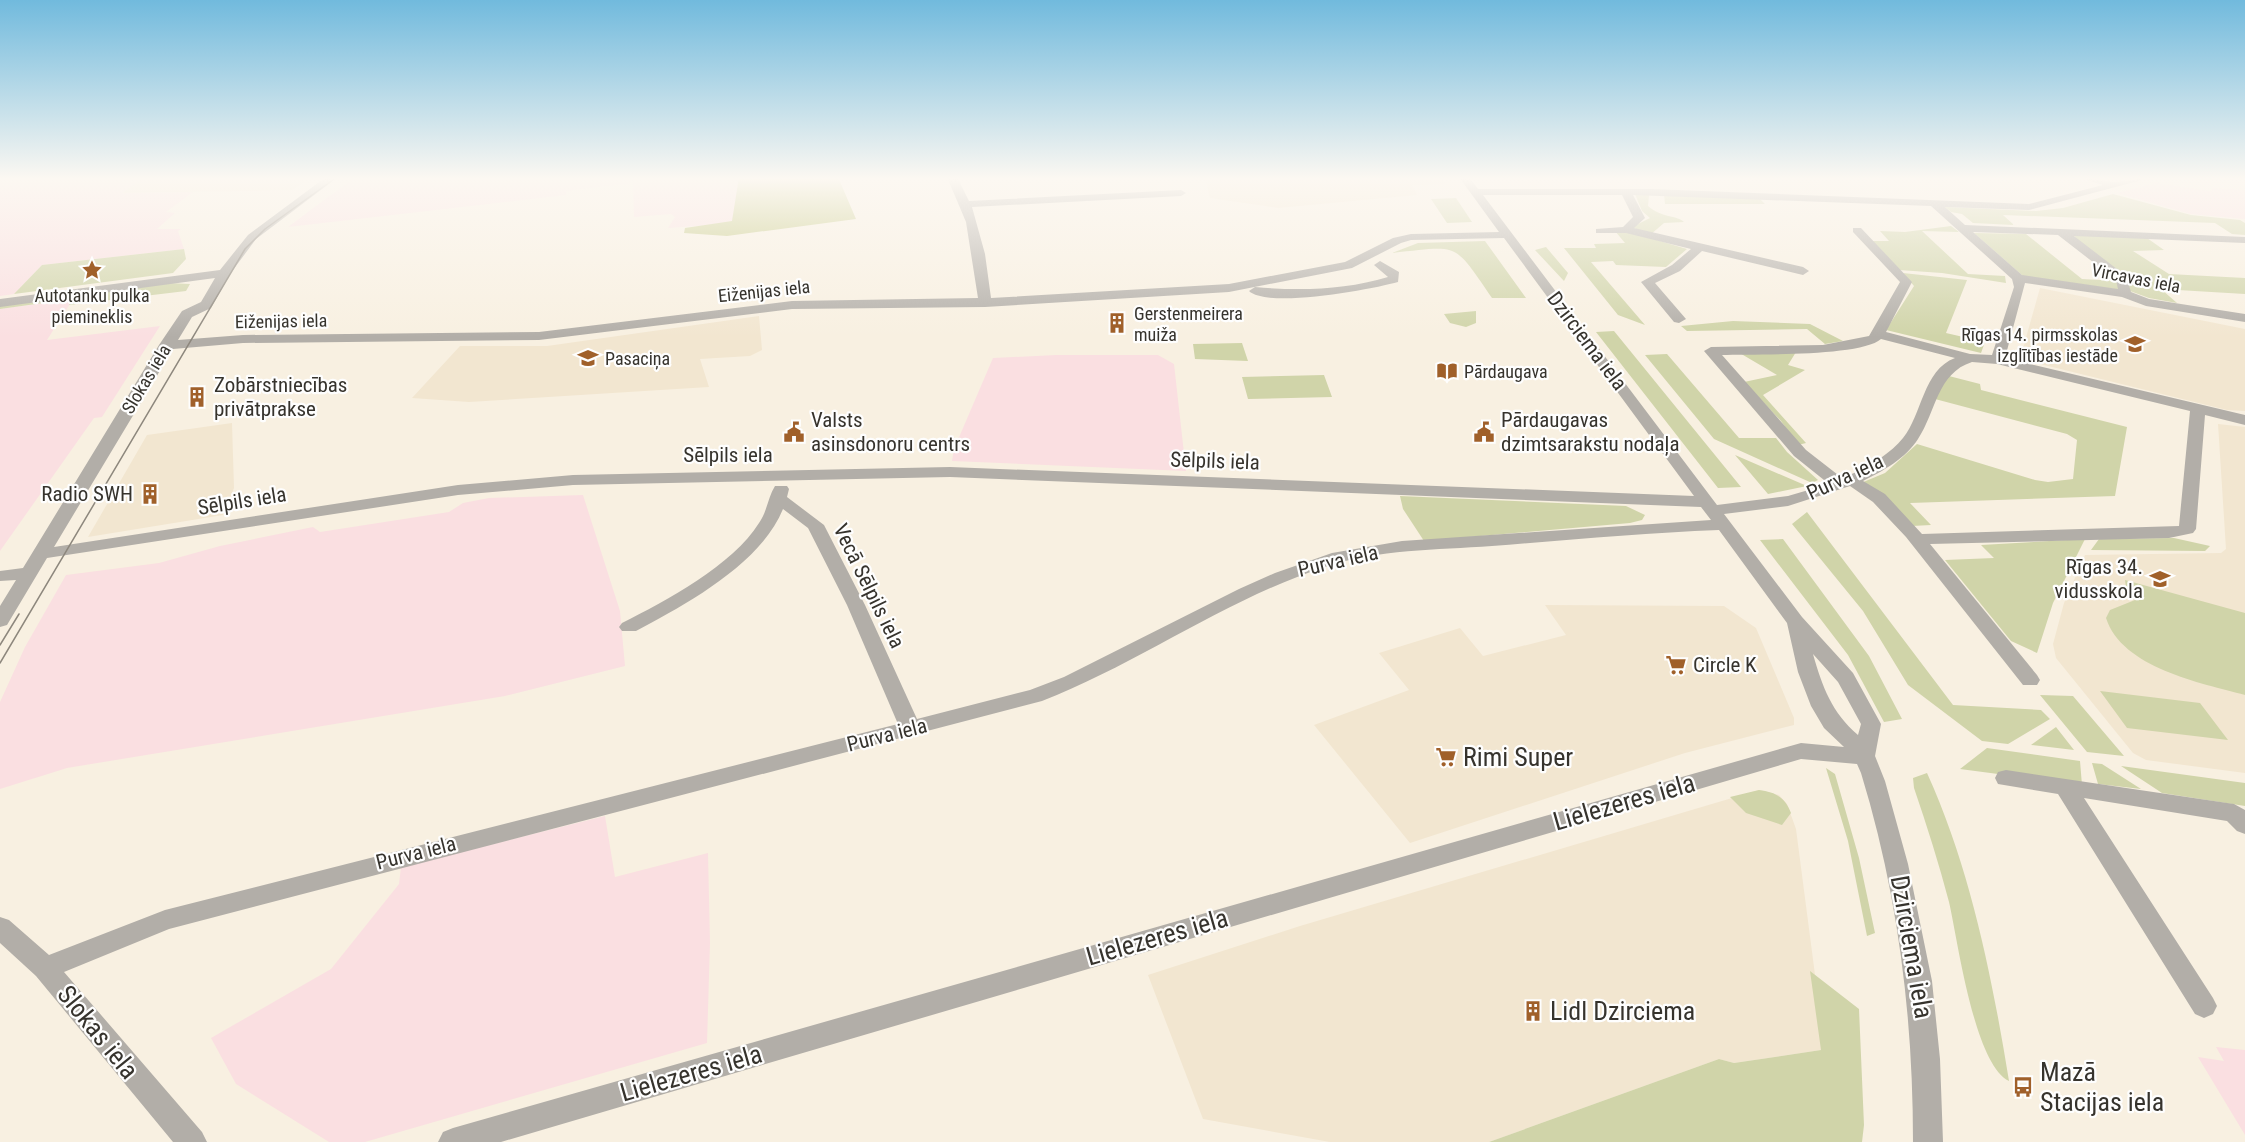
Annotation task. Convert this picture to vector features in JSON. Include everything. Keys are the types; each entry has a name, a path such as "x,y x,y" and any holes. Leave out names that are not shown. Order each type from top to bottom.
{"street":[{"name":"Slokas iela","path":"0,621 166,345 187,314 206,305 224,273 244,245 259,230"},
{"path":"973,230 980,253 985,303"},
{"name":"Dzirciema iela","path":"1503,230 1795,621 1846,678 1871,724 1864,757"},
{"path":"1600,231 1618,230"},
{"path":"1627,230 1803,272"},
{"path":"1857,230 1906,282 1878,334 1873,339 1823,349 1711,351 1800,453 1844,482 1879,498 1916,539 2030,680"},
{"path":"1966,230 2018,278 2020,287 1997,360"},
{"path":"2019,230 2245,240"},
{"path":"2061,232 2122,279 2125,294"},
{"name":"Eiženijas iela","path":"166,345 243,339 539,336 792,305 985,303 1229,288 1348,265 1397,240 1411,237 1507,235"},
{"path":"1679,319 1647,282 1676,268 1699,248"},
{"path":"1229,288 1265,292 1367,288 1394,279 1395,274 1392,270 1380,265"},
{"path":"0,303 224,273"},
{"name":"Vircavas iela","path":"2018,278 2125,294 2146,302 2245,318"},
{"path":"2206,310 2245,313"},
{"path":"1878,334 1969,358 1997,360 2245,420"},
{"name":"Purva iela","path":"45,968 165,920 386,861 1035,696 1071,684 1258,587 1321,562 1418,547 1616,531 1803,498 1869,471 1902,448 1917,431 1942,373 1969,358"},
{"path":"1916,539 2169,533 2187,529 2198,409"},
{"name":"Sēlpils iela","path":"41,554 502,485 573,480 950,472 1715,512"},
{"path":"629,627 674,603 738,555 765,528 785,477"},
{"name":"Vecā Sēlpils iela","path":"778,498 815,525 856,605 911,729"},
{"path":"0,576 30,573"},
{"name":"Dzirciema iela","path":"1795,621 1809,675 1828,719 1864,757 1902,878 1916,945 1928,1055 1928,1142"},
{"name":"Lielezeres iela","path":"453,1142 1801,751 1864,757"},
{"path":"2006,778 2234,813 2245,825"},
{"path":"2064,786 2204,1006"},
{"name":"Slokas iela","path":"0,927 45,968 149,1095 192,1142"}],"shaded area":[{"path":"0,230 179,230 184,249 42,265 14,294 0,296"},
{"name":"Rīgas 14. pirmsskolas izglītības iestāde","path":"2040,288 2245,329 2245,411 2227,410 2020,359"},
{"path":"73,299 47,340 160,326 102,417 94,418 0,551 0,309"},
{"name":"Pasaciņa","path":"759,316 762,350 750,356 700,359 709,387 469,402 412,398 460,346 547,346"},
{"path":"1056,355 1158,355 1174,364 1186,471 952,461 954,449 993,358"},
{"path":"232,423 234,488 223,515 88,537 147,435"},
{"name":"Rīgas 34. vidusskola","path":"2218,424 2245,427 2245,773 2146,760 2133,753 2056,658 2053,644 2064,603 2085,555 2221,553 2226,549"},
{"path":"583,495 620,611 625,666 505,696 67,768 0,789 0,702 25,647 66,575 159,563 220,546 313,527 320,532 449,512 463,503 489,498"},
{"path":"1545,605 1724,606 1756,628 1794,718 1794,725 1685,753 1410,843 1314,725 1409,690 1379,653 1460,628 1483,656 1566,635"},
{"path":"1759,790 1779,795 1787,804 1796,829 1823,1036 1821,1050 1734,1063 1719,1059 1489,1142 1330,1142 1203,1119 1148,975 1300,926"},
{"path":"605,816 615,877 708,853 710,943 707,1043 365,1142 329,1142 236,1084 211,1038 331,969 399,884 401,867"},
{"path":"2216,1047 2245,1050 2245,1135 2198,1057 2224,1061"}],"green space":[{"path":"685,230 770,230 727,236 684,233"},
{"path":"1639,230 1655,230 1650,235"},
{"path":"1918,230 1957,230 1959,232 1922,231 1968,274 2005,276 2006,283 1942,273 1899,270 1871,241 1889,241 1880,231"},
{"path":"2226,230 2245,230 2245,235 2232,234"},
{"path":"1615,231 1626,231 1687,249 1666,267 1616,265 1613,261 1591,262 1645,325 1618,315 1564,248 1596,248 1594,244 1625,243"},
{"path":"1974,233 2026,234 2082,279 2118,281 2121,290 2023,276"},
{"path":"2073,235 2147,238 2164,250 2133,251 2169,274 2245,278 2245,294 2161,289 2177,303 2149,298 2130,291"},
{"path":"1485,241 1526,298 1492,298 1469,266 1453,252 1431,249 1392,253 1418,243"},
{"path":"1546,247 1568,273 1564,281 1535,250"},
{"path":"184,249 186,259 173,273 14,294 42,265"},
{"path":"1903,273 1967,280 1946,333 1985,342 1981,353 1886,330 1914,286"},
{"path":"169,283 190,284 186,291 69,305 72,299 0,309 0,305"},
{"path":"1476,311 1476,323 1466,327 1450,323 1444,314"},
{"path":"1733,321 1810,324 1843,341 1825,344 1807,329 1687,331 1681,326"},
{"path":"1614,331 1741,487 1718,488 1596,332"},
{"path":"1242,343 1248,361 1195,359 1193,344"},
{"path":"1738,352 1796,352 1788,365 1805,370 1763,395 1806,443 1798,445 1781,421 1744,382 1777,375"},
{"path":"1667,354 1739,438 1776,438 1787,452 1818,480 1812,483 1714,439 1645,355"},
{"path":"1324,375 1332,397 1248,399 1242,377"},
{"path":"1945,375 1980,384 1981,390 2127,427 2115,496 1910,503 1931,525 1912,526 1861,483 1885,473 1917,444 2035,480 2048,482 2073,479 2077,440 2067,434 1935,399"},
{"path":"1735,455 1807,486 1768,494"},
{"path":"1400,496 1626,506 1645,515 1642,520 1630,523 1424,541 1403,509"},
{"path":"1807,512 1953,705 2041,710 2050,719 2008,744 1982,741 1908,685 1863,611 1792,524"},
{"path":"2174,538 2210,546 2205,551 2091,550 2099,539"},
{"path":"1783,539 1869,656 1902,719 1884,722 1848,655 1760,540"},
{"path":"2085,539 2053,603 2037,653 2011,641 1945,560 1994,558 1981,545"},
{"path":"2125,580 2245,613 2245,695 2165,671 2128,649 2115,635 2106,618 2110,610 2135,600 2126,587"},
{"path":"2100,691 2200,703 2228,740 2127,728"},
{"path":"2040,695 2073,696 2124,756 2087,752"},
{"path":"2056,727 2074,750 2031,745"},
{"path":"1987,748 2080,761 2082,785 1960,769"},
{"path":"2092,763 2102,764 2141,789 2098,784"},
{"path":"2121,766 2245,783 2245,806 2162,793"},
{"path":"1826,768 1835,774 1859,858 1875,933 1867,936 1848,841"},
{"path":"1927,773 1956,847 1968,886 1987,963 2009,1081 1997,1070 1986,1051 1969,1000 1949,902 1914,788 1913,778"},
{"path":"1759,790 1775,794 1786,803 1791,813 1782,825 1746,813 1730,797"},
{"path":"1810,971 1859,1009 1864,1125 1862,1142 1489,1142 1719,1059 1734,1063 1821,1050"}],"tram line":[{"path":"0,663 245,249 264,230"},
{"path":"0,645 19,614"}],"place":[{"name":"Autotanku pulka piemineklis","path":"92,270"},
{"name":"Gerstenmeirera muiža","path":"1117,323"},
{"name":"Rīgas 14. pirmsskolas izglītības iestāde","path":"2135,344"},
{"name":"Pasaciņa","path":"588,358"},
{"name":"Pārdaugava","path":"1447,371"},
{"name":"Zobārstniecības privātprakse","path":"197,397"},
{"name":"Valsts asinsdonoru centrs","path":"794,432"},
{"name":"Pārdaugavas dzimtsarakstu nodaļa","path":"1484,432"},
{"name":"Radio SWH","path":"150,494"},
{"name":"Rīgas 34. vidusskola","path":"2160,579"},
{"name":"Circle K","path":"1676,665"},
{"name":"Rimi Super","path":"1446,757"},
{"name":"Lidl Dzirciema","path":"1533,1011"},
{"name":"Mazā Stacijas iela","path":"2023,1087"}]}
